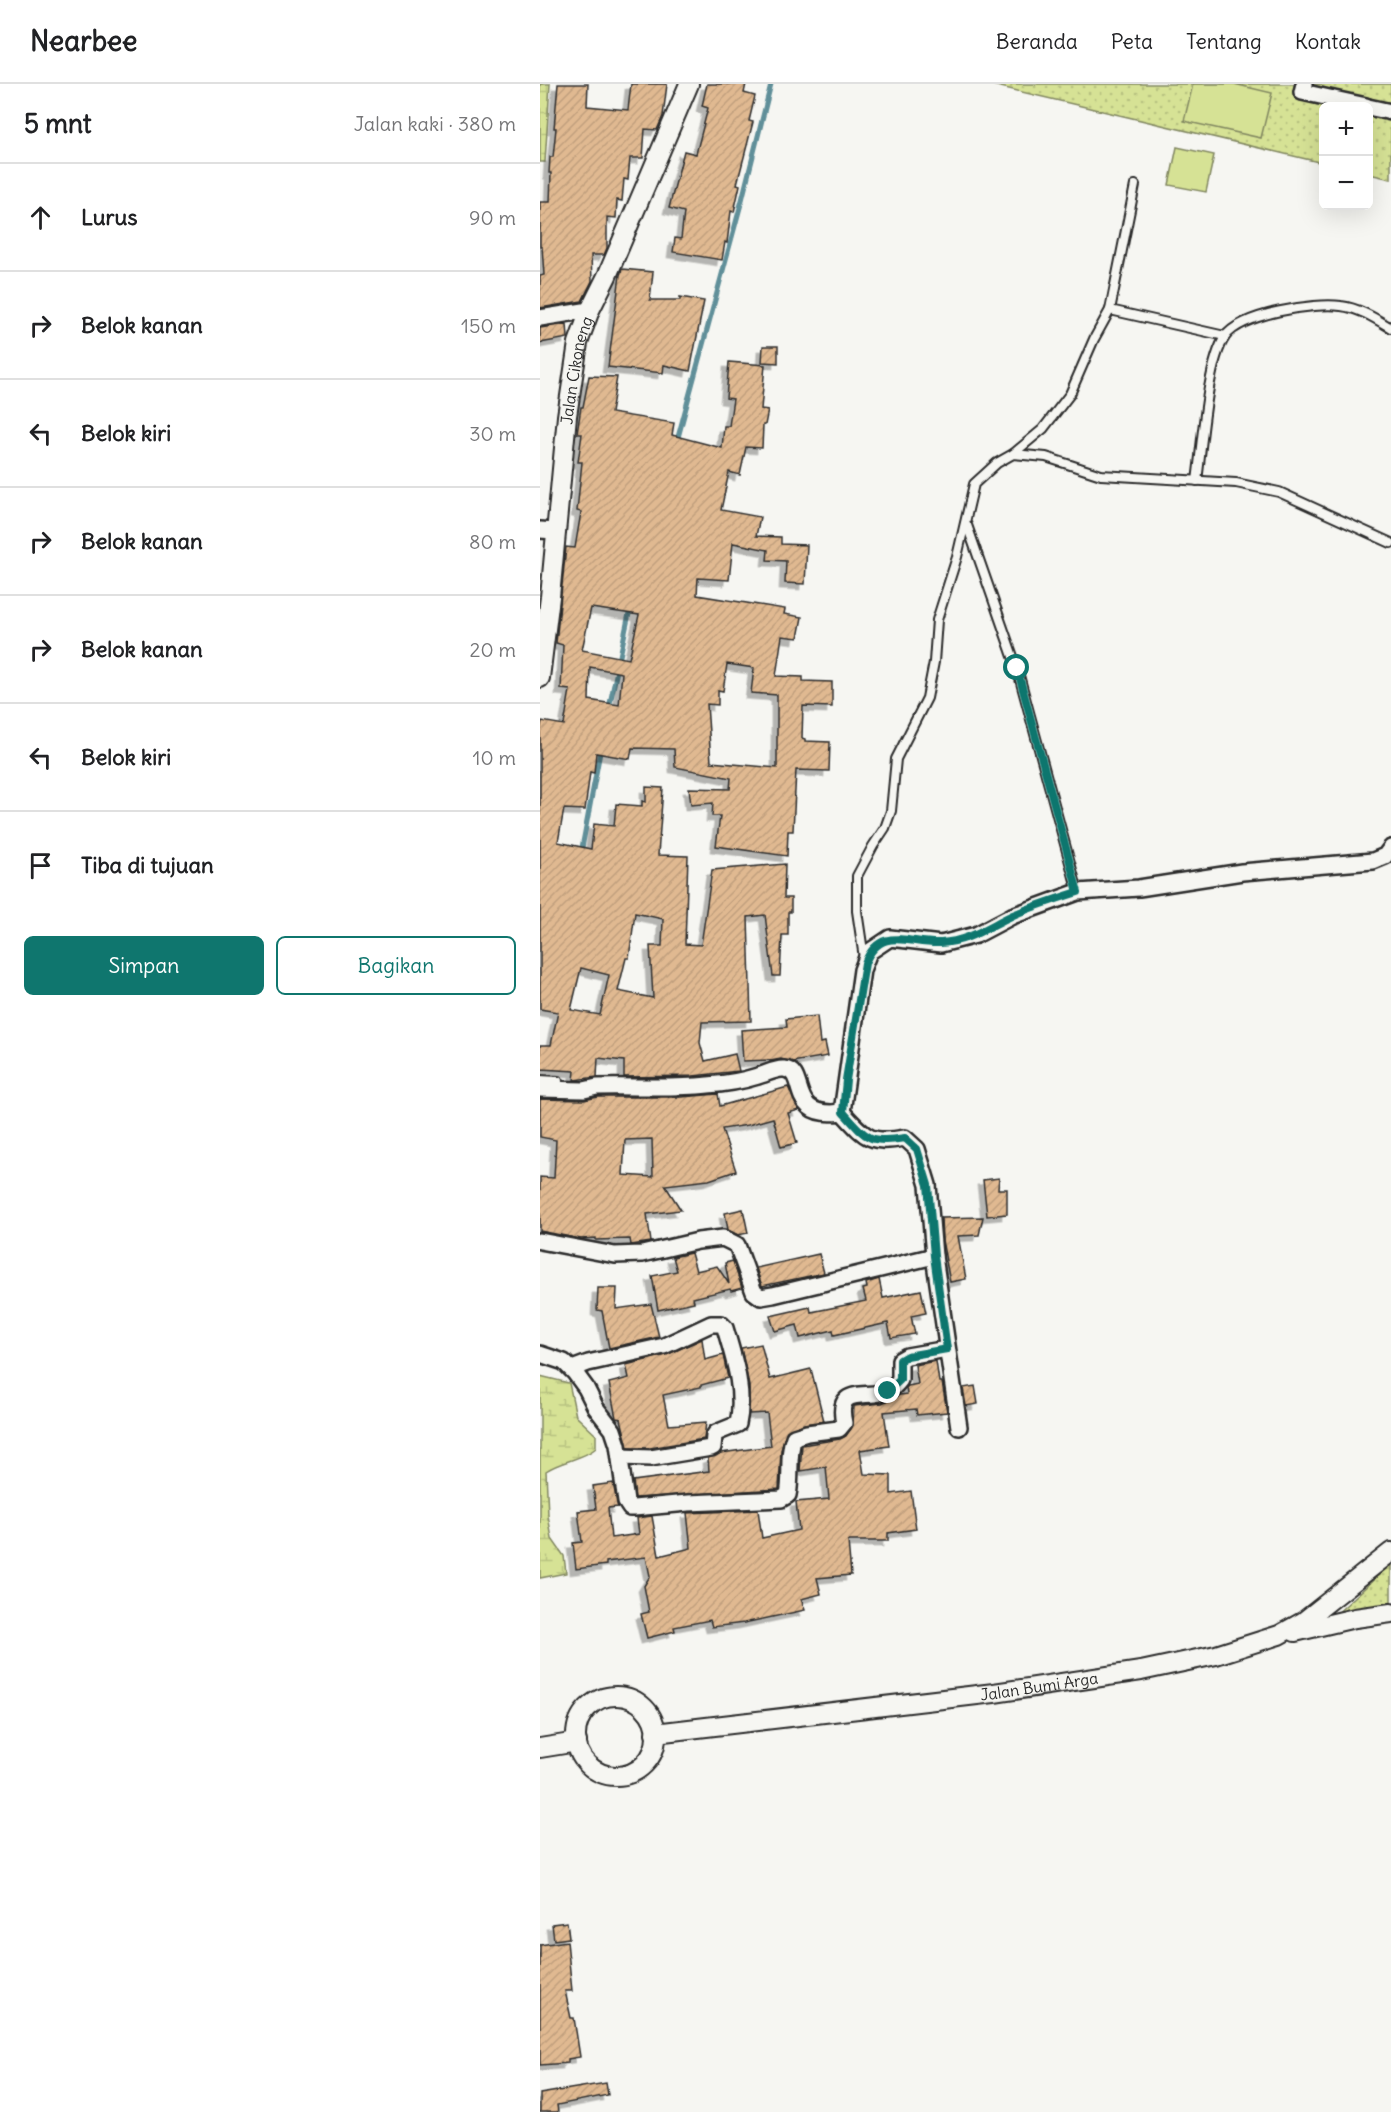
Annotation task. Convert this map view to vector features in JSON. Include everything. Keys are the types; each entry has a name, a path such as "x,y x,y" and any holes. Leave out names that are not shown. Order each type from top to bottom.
{"street":[{"name":"Jalan Cikoneng","path":"540,678 550,597 547,531 578,343 689,84"},
{"path":"1303,88 1350,102"},
{"path":"1373,108 1391,112"},
{"path":"540,318 589,314"},
{"path":"959,1427 934,1256 928,1185 917,1149 905,1138 884,1142 864,1136 843,1112 865,963 869,952 890,938 941,944 976,935 1012,916 1078,892 1139,888 1242,872 1373,861 1385,856 1391,848"},
{"path":"540,1089 585,1090 597,1087 708,1085 756,1077 783,1068 795,1076 808,1107 828,1114 843,1112"},
{"path":"540,1241 615,1255 642,1254 698,1241 723,1238 737,1245 754,1292 761,1297 934,1256"},
{"path":"572,1369 588,1363 664,1346 711,1324 721,1324 725,1328 737,1371 740,1392 738,1424 716,1432 714,1447 711,1448 651,1458 620,1457"},
{"path":"540,1354 564,1362 572,1369 586,1388 596,1408 613,1430 620,1457 626,1502 630,1508 781,1499 788,1495 790,1446 794,1437 839,1429 844,1423 841,1410 846,1399 855,1395 888,1391 900,1380 900,1360 907,1356 947,1349"},
{"name":"Jalan Bumi Arga","path":"655,1733 994,1693 1109,1676 1216,1655 1279,1635 1304,1621 1391,1552"},
{"path":"1279,1635 1355,1618 1391,1613"},
{"path":"617,1696 641,1705 650,1714 655,1733 655,1744 651,1756 643,1766 632,1773 619,1776 606,1775 595,1770 585,1761 577,1742 578,1725 584,1713 604,1698 617,1696"},
{"path":"540,1748 577,1742"}],"lane":[{"path":"865,963 857,911 857,876 885,828 891,811 896,759 927,698 934,662 937,620 966,524 970,495 974,484 997,463 1014,454 1043,429 1070,394 1094,339 1110,310 1135,185"},
{"path":"1197,481 1212,371 1225,336 1245,322 1270,314 1293,308 1325,305 1342,306 1359,311 1391,328"},
{"path":"1110,310 1225,336"},
{"path":"1014,454 1046,457 1101,475 1236,483 1279,492 1391,543"},
{"path":"966,524 1017,668 1078,892"},
{"path":"540,1080 558,1081"}],"green space":[{"path":"540,84 550,84 545,162 540,162"},
{"path":"988,84 1391,84 1391,179 1373,175 1373,102 1319,102 1319,162"},
{"path":"1193,84 1234,84 1272,93 1261,138 1184,121"},
{"path":"1177,147 1214,155 1206,192 1169,185"},
{"path":"540,1376 569,1383 576,1416 596,1435 596,1448 546,1471 548,1515 552,1539 564,1556 566,1573 540,1578"},
{"path":"1391,1564 1391,1607 1334,1616"}],"building":[{"path":"558,84 588,84 587,106 628,110 631,84 667,84 663,116 657,130 645,129 643,158 630,158 628,180 624,179 622,201 617,200 616,218 607,217 607,248 604,255 591,255 592,281 582,301 540,308 540,276 544,275 542,247 540,247 540,202 550,202 550,157 553,157"},
{"path":"707,84 746,84 744,93 755,96 749,121 753,122 737,184 740,185 734,212 731,211 727,243 725,242 722,260 673,252 675,238 681,239 684,212 669,208 684,151 696,154 708,108 702,106"},
{"path":"622,269 653,272 650,300 680,300 680,297 704,301 690,371 664,365 663,373 608,367"},
{"path":"567,324 568,338 540,343 540,328"},
{"path":"763,346 778,346 778,363 762,362"},
{"path":"729,362 765,365 761,409 768,410 765,425 763,425 762,448 746,447 740,475 729,472 721,510 760,517 756,536 781,537 781,544 807,545 805,584 785,583 786,561 767,560 768,550 733,543 729,580 698,578 697,595 785,609 784,614 802,617 798,638 782,636 776,676 803,677 803,681 832,682 832,707 803,706 802,738 805,741 830,742 829,771 796,770 793,831 788,831 787,856 716,846 720,816 712,816 713,803 691,805 689,788 730,789 731,778 675,767 674,749 632,748 630,759 596,753 594,773 590,772 585,810 564,809 558,842 591,849 594,824 614,826 616,804 642,806 642,801 646,802 646,787 663,788 658,855 688,856 685,944 701,945 712,870 785,864 784,898 791,898 791,912 788,912 788,935 782,935 780,976 773,976 765,915 748,917 751,1021 702,1022 700,1043 705,1061 735,1054 739,1071 693,1076 624,1077 624,1061 598,1058 597,1077 574,1080 575,1071 540,1069 540,1045 551,1045 558,1012 540,1009 540,731 542,721 564,725 570,690 561,689 563,645 556,643 566,547 575,548 581,512 577,511 582,462 578,462 582,434 577,434 581,407 583,407 589,376 617,377 611,413 674,423 672,435 722,448 724,426 729,426 733,399 726,398","holes":["591,608 639,615 629,659 582,650","727,664 754,668 751,693 777,695 777,768 711,762 707,704 718,705 718,690 723,691","590,667 622,673 619,705 589,700","635,913 663,919 662,946 650,946 653,998 618,991 626,958 629,958","581,968 609,975 600,1015 571,1010"]},
{"path":"817,1016 820,1043 825,1042 828,1056 792,1062 781,1059 743,1061 741,1030 787,1027 786,1019"},
{"path":"788,1087 799,1110 788,1113 797,1143 781,1147 773,1118 722,1129 736,1171 709,1180 665,1185 681,1210 647,1214 651,1242 631,1245 630,1239 581,1239 540,1231 540,1177 554,1178 556,1140 540,1137 540,1099 584,1100 598,1097 681,1097 718,1094 720,1106","holes":["652,1139 653,1177 623,1175 625,1140"]},
{"path":"999,1178 998,1189 1007,1189 1007,1214 987,1216 983,1180"},
{"path":"743,1209 748,1233 738,1235 728,1230 725,1213"},
{"path":"983,1217 979,1235 958,1236 966,1279 950,1282 942,1240 941,1218"},
{"path":"691,1253 696,1271 717,1266 729,1284 725,1263 733,1261 742,1288 693,1298 694,1302 658,1310 652,1276 677,1271 673,1257"},
{"path":"819,1254 824,1273 762,1286 756,1268"},
{"path":"879,1279 883,1298 921,1290 926,1313 911,1316 915,1334 891,1338 888,1323 834,1335 833,1330 800,1338 797,1325 775,1331 770,1316 810,1307 811,1312 866,1301 863,1289 867,1288 866,1283"},
{"path":"598,1288 617,1288 616,1309 651,1304 659,1337 609,1348 602,1311 597,1310"},
{"path":"702,1339 705,1360 723,1355 728,1378 701,1385 701,1387 663,1395 669,1425 706,1422 704,1439 650,1448 628,1448 621,1419 616,1418 609,1383 629,1378 626,1365 666,1355"},
{"path":"761,1344 770,1379 811,1369 824,1421 804,1424 787,1431 781,1450 779,1489 635,1498 633,1481 709,1471 708,1458 721,1453 771,1446 767,1413 749,1414 749,1386 741,1348"},
{"path":"936,1361 947,1412 917,1415 916,1409 884,1412 889,1446 860,1450 864,1474 891,1475 891,1494 911,1491 916,1529 888,1533 888,1541 848,1541 851,1575 817,1578 821,1594 801,1599 805,1610 744,1623 712,1627 710,1620 674,1627 675,1631 647,1638 641,1614 649,1612 644,1586 650,1576 646,1557 606,1562 606,1565 576,1569 573,1543 582,1542 578,1511 596,1509 593,1486 613,1483 618,1507 608,1508 611,1538 639,1534 637,1518 652,1516 659,1556 691,1548 687,1513 758,1510 762,1538 799,1530 796,1502 829,1499 826,1467 800,1471 802,1445 846,1436 853,1425 854,1406 882,1403 907,1394 908,1386 918,1384 915,1365"},
{"path":"975,1386 978,1404 966,1406 963,1388"},
{"path":"567,1922 569,1938 554,1940 552,1924"},
{"path":"567,1941 572,1991 565,1991 571,2018 574,2018 580,2057 568,2059 568,2063 540,2065 540,1945"},
{"path":"606,2083 608,2095 557,2105 558,2112 540,2112 540,2094"}],"waterway":[{"path":"677,441 771,84"},
{"path":"609,708 630,609"},
{"path":"581,853 601,747"}],"route":[{"path":"888,1391 900,1380 900,1360 907,1356 947,1349 934,1256 928,1185 917,1149 905,1138 884,1142 864,1136 843,1112 862,970 869,952 890,938 941,944 976,935 1012,916 1078,892 1017,668"}]}
